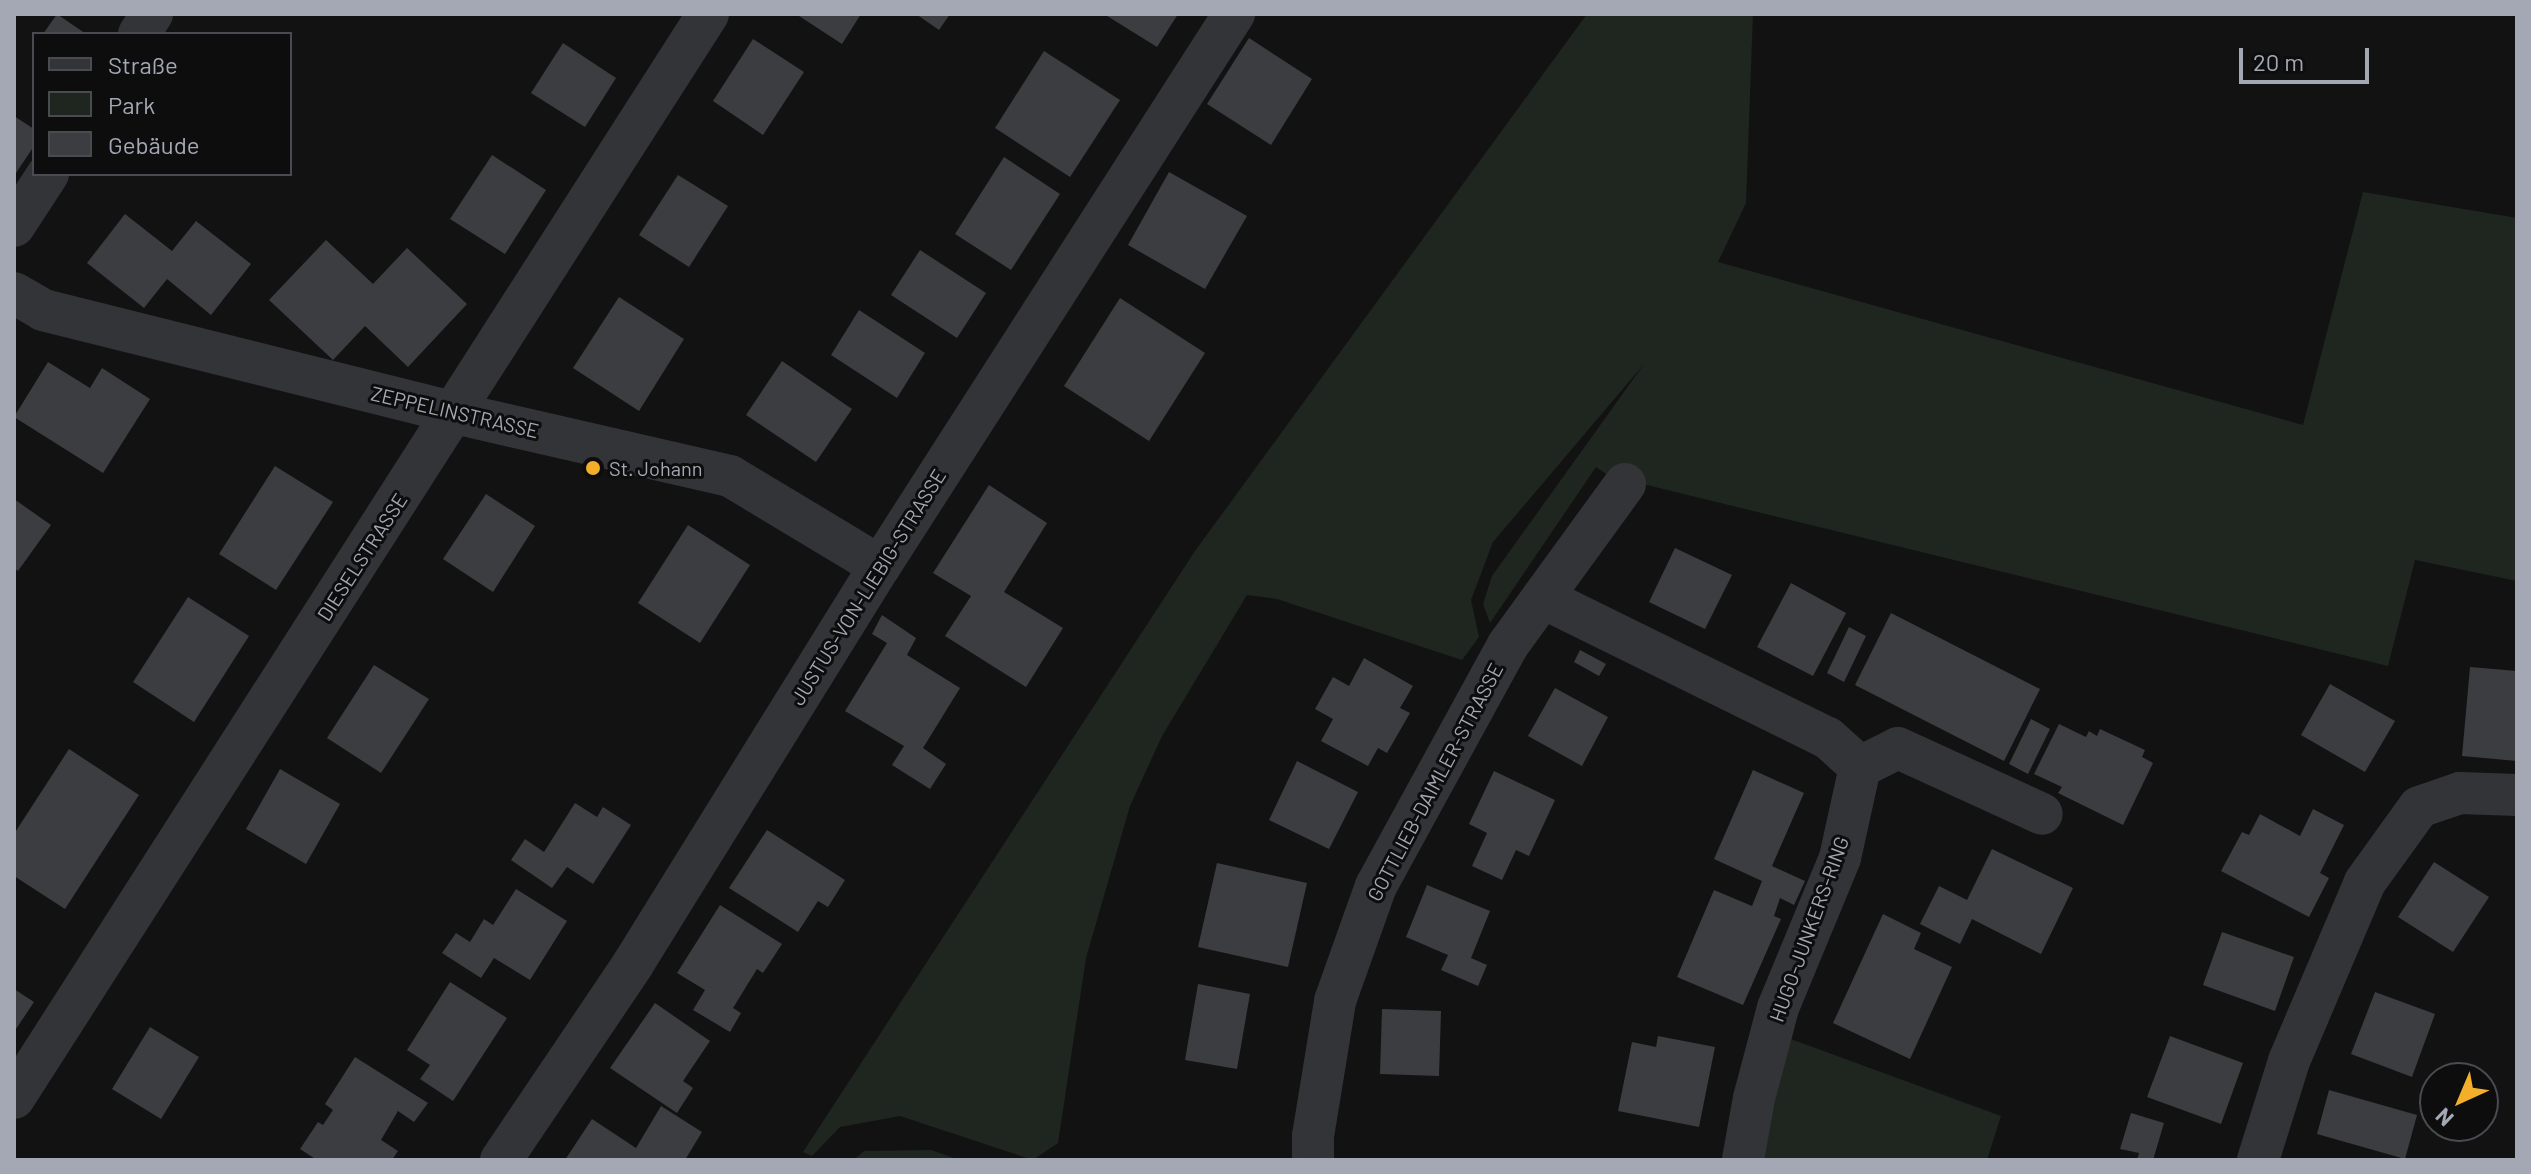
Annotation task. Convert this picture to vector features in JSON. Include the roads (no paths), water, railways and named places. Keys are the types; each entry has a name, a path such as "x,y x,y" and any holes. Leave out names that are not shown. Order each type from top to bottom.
{"street":[{"path":"140,32 152,14"},
{"name":"DIESELSTRASSE","path":"14,1098 708,14"},
{"name":"JUSTUS-VON-LIEBIG-STRASSE","path":"501,1160 633,964 880,566 1234,14"},
{"path":"14,226 47,176"},
{"name":"ZEPPELINSTRASSE","path":"14,293 43,310 455,413 730,476 880,566"},
{"name":"GOTTLIEB-DAIMLER-STRASSE","path":"1313,1160 1313,1136 1335,1001 1376,886 1508,645 1545,599 1625,484"},
{"path":"1545,599 1828,738 1860,767 1898,748 2042,814"},
{"name":"HUGO-JUNKERS-RING","path":"1743,1160 1754,1098 1778,1008 1840,858 1860,767"},
{"path":"2258,1160 2289,1061 2365,882 2419,807 2460,793 2517,795"}],"place":[{"name":"St. Johann","path":"593,468"}]}
